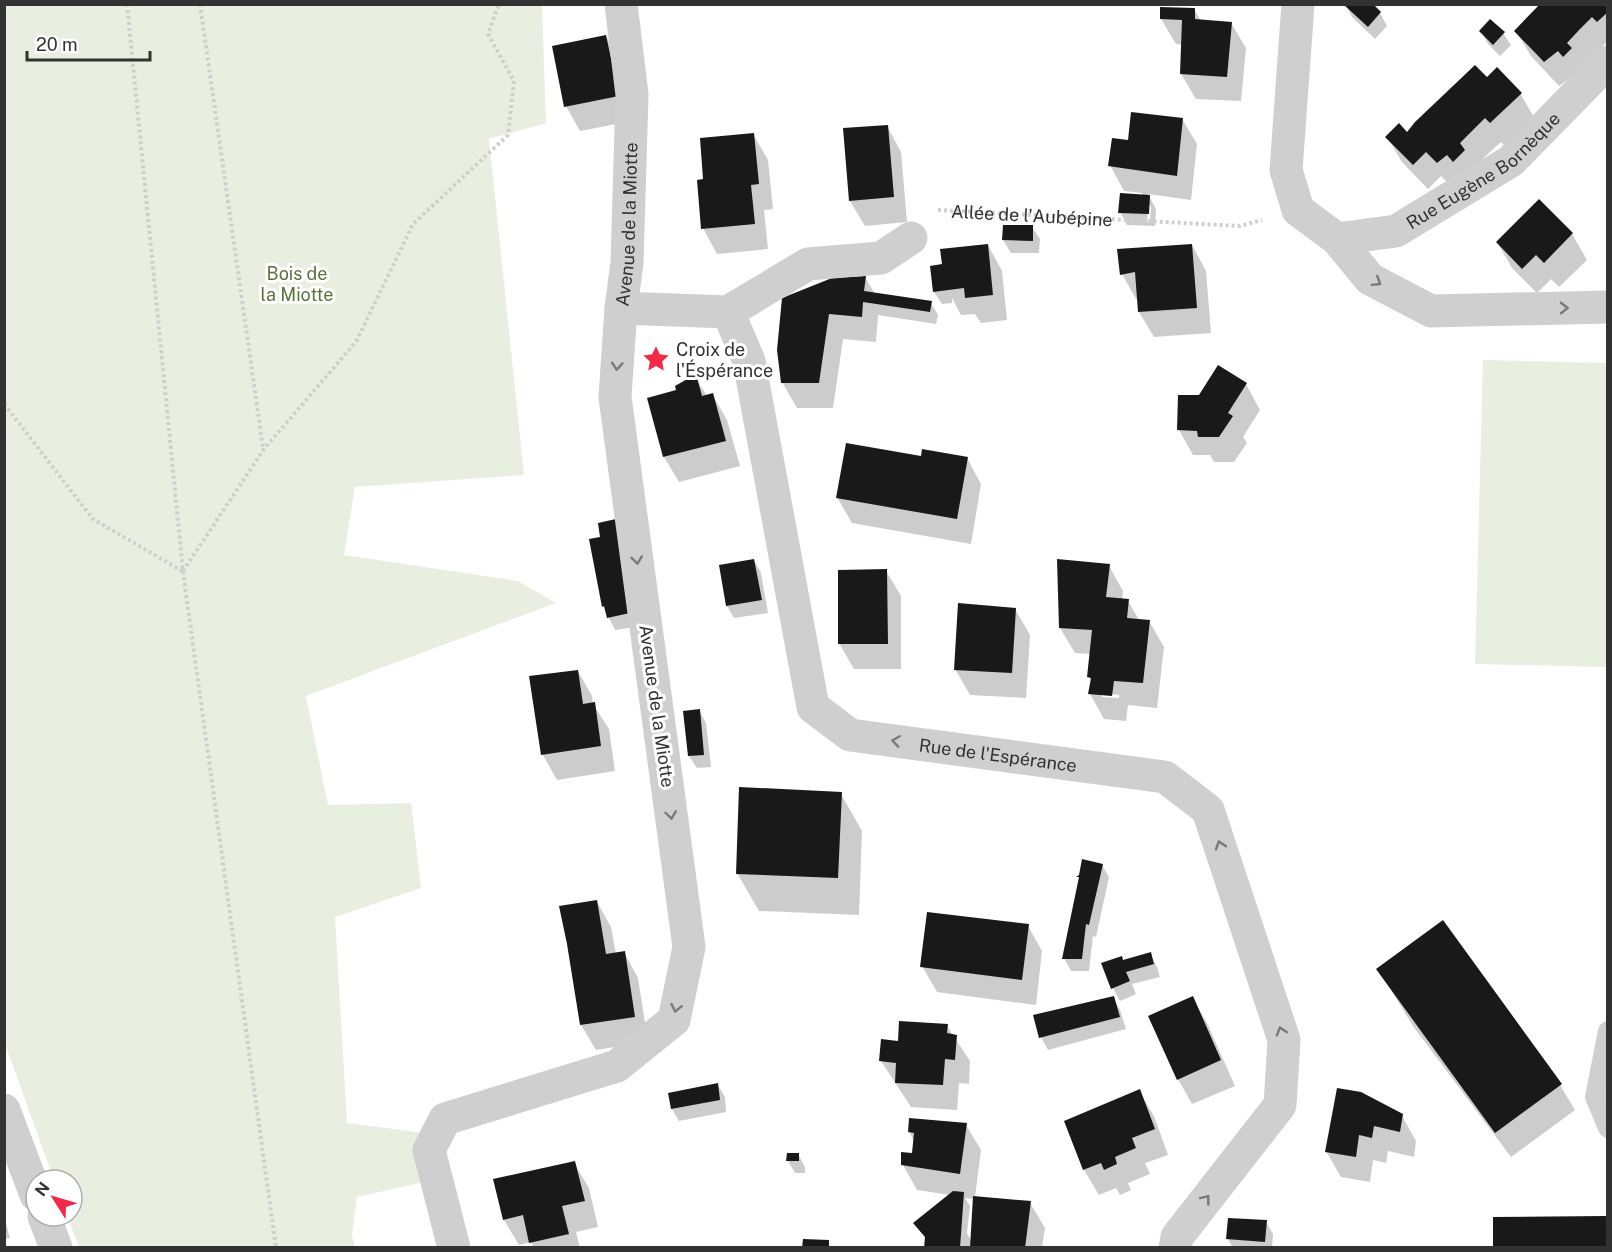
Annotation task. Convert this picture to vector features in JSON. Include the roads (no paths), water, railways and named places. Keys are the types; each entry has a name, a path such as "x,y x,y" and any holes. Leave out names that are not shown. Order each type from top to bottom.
{"street":[{"name":"Avenue de la Miotte","path":"454,1248 429,1150 446,1119 617,1066 674,1020 689,948 615,397 621,308 627,263 632,95 621,4"},
{"path":"1298,4 1286,170 1298,210 1337,239 1370,279 1431,311 1608,307"},
{"name":"Rue Eugène Bornèque","path":"1337,239 1396,231 1511,161 1608,62"},
{"path":"621,308 728,312 808,264 881,258 911,238"},
{"name":"Rue de l'Espérance","path":"728,312 749,362 813,707 850,735 1165,777 1208,810 1284,1040 1280,1106 1177,1237 1174,1248"},
{"path":"4,1110 26,1168"},
{"path":"48,1228 56,1248"}],"lane":[{"path":"1608,1031 1595,1097 1608,1128"}],"place":[{"name":"Croix de l'Éspérance","path":"656,359"}],"park label":[{"name":"Bois de la Miotte","path":"297,283"}]}
